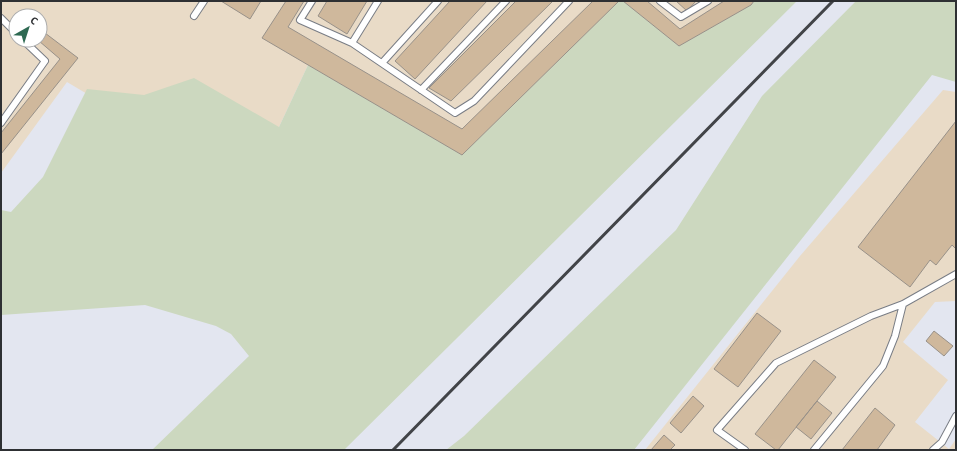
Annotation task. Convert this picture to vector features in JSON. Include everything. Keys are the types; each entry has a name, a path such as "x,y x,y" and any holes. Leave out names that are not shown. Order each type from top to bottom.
{"lane":[{"path":"194,16 204,1"},
{"path":"312,1 300,20 352,43 455,113 474,101 569,1"},
{"path":"352,43 378,1"},
{"path":"382,63 438,1"},
{"path":"421,90 506,1"},
{"path":"660,1 681,18 708,1"},
{"path":"1,123 45,61 31,48"},
{"path":"745,450 717,430 776,363 871,316 903,304 956,274"},
{"path":"814,450 883,366 895,336 903,304"},
{"path":"933,450 942,442 956,416"}],"shaded area":[{"path":"1,1 619,1 462,155 308,65 279,127 166,141 67,82 1,173"},
{"path":"623,1 754,1 751,5 679,46"},
{"path":"943,90 956,92 956,301 935,302 903,342 948,380 915,422 949,449 956,439 956,450 645,450 800,256"}],"green space":[{"path":"619,1 623,1 679,46 751,5 754,1 797,1 344,450 152,450 249,356 231,334 216,326 145,305 1,315 1,210 11,212 43,177 87,89 144,95 194,78 279,127 308,65 462,155"},
{"path":"856,1 956,1 956,82 932,75 634,450 446,450 464,436 676,230 762,96"}],"building":[{"path":"221,1 261,1 250,19"},
{"path":"286,1 304,1 288,27 462,129 593,1 619,1 462,155 262,38"},
{"path":"327,1 367,1 347,34 318,16"},
{"path":"450,1 487,1 415,79 395,61"},
{"path":"516,1 553,1 451,101 429,88"},
{"path":"623,1 647,1 680,29 724,1 754,1 751,5 679,46"},
{"path":"676,1 696,1 687,11"},
{"path":"48,35 78,58 1,154 1,133 60,59 47,48"},
{"path":"956,121 956,249 952,245 936,265 930,260 910,287 858,247"},
{"path":"757,313 781,331 738,387 714,369"},
{"path":"934,331 953,346 944,356 926,341"},
{"path":"814,360 836,377 778,450 776,450 755,434"},
{"path":"693,396 704,406 681,433 670,423"},
{"path":"817,401 832,413 811,439 796,427"},
{"path":"875,408 895,425 877,450 842,450"},
{"path":"664,435 675,445 670,450 651,450"}],"railway":[{"path":"393,450 833,1"}]}
